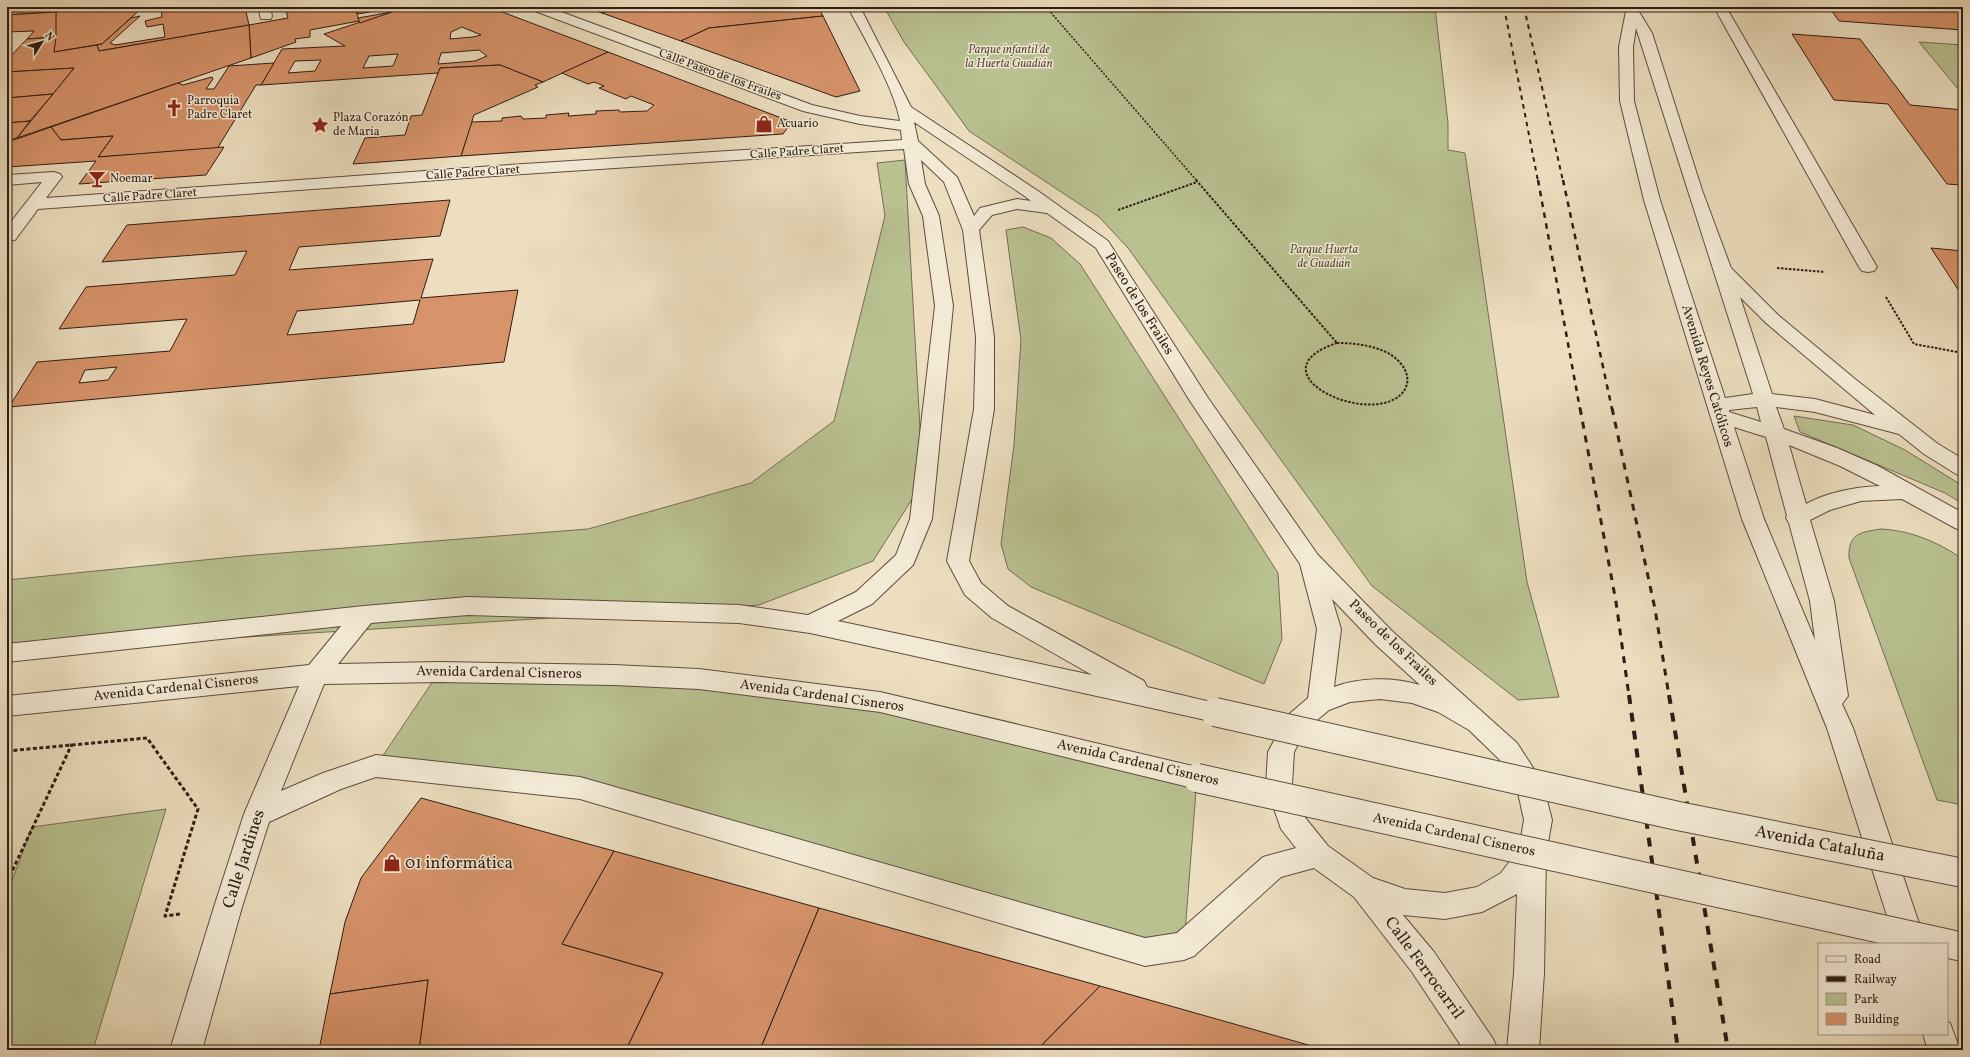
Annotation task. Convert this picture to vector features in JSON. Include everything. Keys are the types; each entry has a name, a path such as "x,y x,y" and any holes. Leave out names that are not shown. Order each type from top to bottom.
{"street":[{"name":"Calle Paseo de los Frailes","path":"536,7 808,108 860,120 910,135"},
{"path":"810,624 864,598 905,558 921,519 944,306 931,216 918,184 905,109 892,80 854,7"},
{"path":"1720,7 1871,272"},
{"name":"Avenida Reyes Católicos","path":"1631,9 1646,33 1694,190 1722,266 1775,433 1797,518 1822,601 1840,728"},
{"name":"Avenida Reyes Católicos","path":"1631,9 1626,47 1627,101 1652,200 1753,519 1840,728 1911,943"},
{"name":"Paseo de los Frailes","path":"905,109 1051,208 1102,246 1200,401 1310,561 1384,638 1478,723"},
{"path":"910,135 951,180 971,230 985,337 984,409 958,561 973,589 1000,612 1155,699"},
{"name":"Calle Padre Claret","path":"35,204 494,171 910,135"},
{"path":"7,180 54,178 8,237"},
{"path":"971,230 986,211 1017,204 1051,208"},
{"path":"1722,266 1772,319 1931,449 1963,469"},
{"path":"1718,411 1765,400 1793,402 1842,412 1907,430"},
{"path":"1718,411 1866,469 1963,523"},
{"path":"1797,518 1823,504 1861,494 1905,492"},
{"name":"Paseo de los Frailes","path":"1310,561 1328,629 1320,702"},
{"path":"7,653 364,615 468,606 739,614 810,624 1155,699"},
{"name":"Calle Jardines","path":"186,1050 228,907 258,814 316,674 364,615"},
{"name":"Avenida Cardenal Cisneros","path":"7,706 316,674 455,672 614,675 699,679 880,702 1196,778 1945,943"},
{"name":"Calle Ferrocarril","path":"1482,1050 1423,962 1364,888 1318,855 1291,821 1279,786 1281,752 1296,723 1320,702 1348,692 1380,689 1413,694 1447,705 1478,723 1508,751 1530,785 1538,820 1532,854 1529,973 1523,1050"},
{"name":"Avenida Cataluña","path":"1155,699 1678,816 1963,873"},
{"path":"258,814 332,781 376,766 580,788 1145,952 1184,946 1273,866 1318,855"},
{"name":"Calle Ferrocarril","path":"1364,888 1405,902 1445,906 1482,899 1511,882 1532,854"},
{"name":"Avenida Cardenal Cisneros","path":"1948,944 1963,947"},
{"path":"1939,1035 1944,1050"}],"path":[{"path":"1046,7 1337,344"},
{"path":"1722,266 1871,272 1914,344 1963,353"},
{"path":"1353,343 1382,351 1395,359 1404,368 1408,378 1407,387 1401,395 1396,398 1376,405 1359,405 1340,401 1325,394 1312,384 1306,373 1306,363 1312,354 1323,347 1337,344 1353,343"},
{"path":"7,752 72,744 147,738 198,809 165,916 228,907"},
{"path":"7,882 72,744"}],"green space":[{"name":"Parque Huerta de Guadián","path":"884,7 1435,7 1448,123 1448,150 1465,153 1527,582 1559,697 1518,700 1372,586 1128,248 1099,217 969,131 904,42"},
{"path":"1919,42 1963,45 1963,95"},
{"path":"905,160 923,482 873,561 759,605 7,652 7,580 243,556 588,529 751,483 834,421 885,216 877,163"},
{"path":"1023,227 1051,238 1080,264 1278,573 1282,639 1264,684 1031,587 1008,569 1001,544 1014,445 1021,340 1006,230"},
{"path":"1794,416 1853,425 1905,450 1963,486 1963,504 1945,493 1800,432"},
{"path":"1881,529 1904,532 1924,538 1944,547 1963,559 1963,805 1937,800 1849,558 1849,550 1853,539 1861,533"},
{"path":"439,672 614,675 880,702 1197,778 1184,946 1145,952 580,788 376,766"},
{"path":"166,809 93,1050 7,1050 7,894 32,827"}],"building":[{"path":"7,7 56,7 56,12 7,15"},
{"path":"56,7 143,7 102,44 54,52"},
{"path":"161,7 245,7 249,25 99,51 97,45 102,44 131,18 140,16 110,43 115,45 165,37 163,24 147,27 145,21 162,17"},
{"path":"285,7 355,7 359,21 310,30 310,37 295,39 296,42 251,58 249,25 288,18"},
{"path":"355,7 380,7 381,10 358,14"},
{"path":"406,7 489,7 608,52 543,82 500,65 440,68 438,73 261,85 282,49 345,46 324,34","holes":["462,27 481,35 450,39 451,32","479,50 487,56 475,61 438,64 441,53","398,54 393,66 363,68 369,56","321,60 315,71 288,73 295,61"]},
{"path":"584,7 617,7 602,13"},
{"path":"617,7 818,7 823,16 709,28 681,41 602,13"},
{"path":"1829,7 1963,7 1963,30 1839,21"},
{"path":"56,12 56,37 27,39 34,31 7,32 7,15"},
{"path":"392,12 360,23 358,18"},
{"path":"823,16 860,91 836,97 681,41 709,28"},
{"path":"249,25 251,58 17,138 74,68 7,72 7,60 27,39 56,37 54,52 97,45 99,51"},
{"path":"1792,34 1860,39 1910,105 1963,110 1963,185 1947,184 1888,104 1834,100"},
{"path":"608,52 792,122 783,134 461,156 471,122 502,121 502,118 521,116 523,119 546,118 546,115 569,113 568,116 596,114 596,111 647,111 654,105 631,96 626,99 599,88 604,86 594,82 588,84 562,73"},
{"name":"Parroquia Padre Claret","path":"274,63 261,85 256,85 217,149 98,157 113,136 61,140 51,127 178,83 183,85 212,77 213,79 206,89 214,89 229,66"},
{"path":"500,65 543,82 535,85 538,87 474,115 461,156 353,164 365,138 405,135 411,116 422,115 440,68"},
{"path":"74,68 53,94 7,98 7,72"},
{"path":"53,94 30,121 7,123 7,98"},
{"path":"30,121 17,138 7,140 7,123"},
{"path":"51,127 61,140 113,136 98,157 224,147 206,175 79,184 96,161 7,167 7,140 14,140"},
{"path":"450,200 440,236 299,247 289,270 433,259 421,298 518,290 504,362 9,407 37,362 170,351 187,319 59,329 86,287 235,275 247,251 102,262 127,225","holes":["420,300 413,324 287,335 297,311","117,367 108,380 79,383 85,370"]},
{"path":"1931,248 1963,251 1963,297"},
{"path":"421,798 614,851 562,944 663,973 626,1050 419,1050 428,980 330,994 345,922 361,878"},
{"path":"614,851 819,908 760,1050 626,1050 663,973 562,944"},
{"path":"819,908 1100,986 1037,1050 760,1050"},
{"path":"428,980 419,1050 319,1050 330,994"},
{"path":"1100,986 1326,1050 1037,1050"}],"railway":[{"path":"1504,7 1538,181"},
{"path":"1524,7 1563,181"},
{"path":"1538,180 1580,409"},
{"path":"1563,180 1612,409"},
{"path":"1580,408 1616,602 1629,696"},
{"path":"1612,408 1655,609 1669,696"},
{"path":"1629,695 1678,1050"},
{"path":"1669,695 1728,1050"}],"place":[{"name":"Parroquia Padre Claret","path":"174,108"},
{"name":"Acuario","path":"764,124"},
{"name":"Plaza Corazón de María","path":"320,125"},
{"name":"Noemar","path":"97,179"},
{"name":"01 informática","path":"392,863"}],"park label":[{"name":"Parque infantil de la Huerta Guadián","path":"1009,57"}]}
